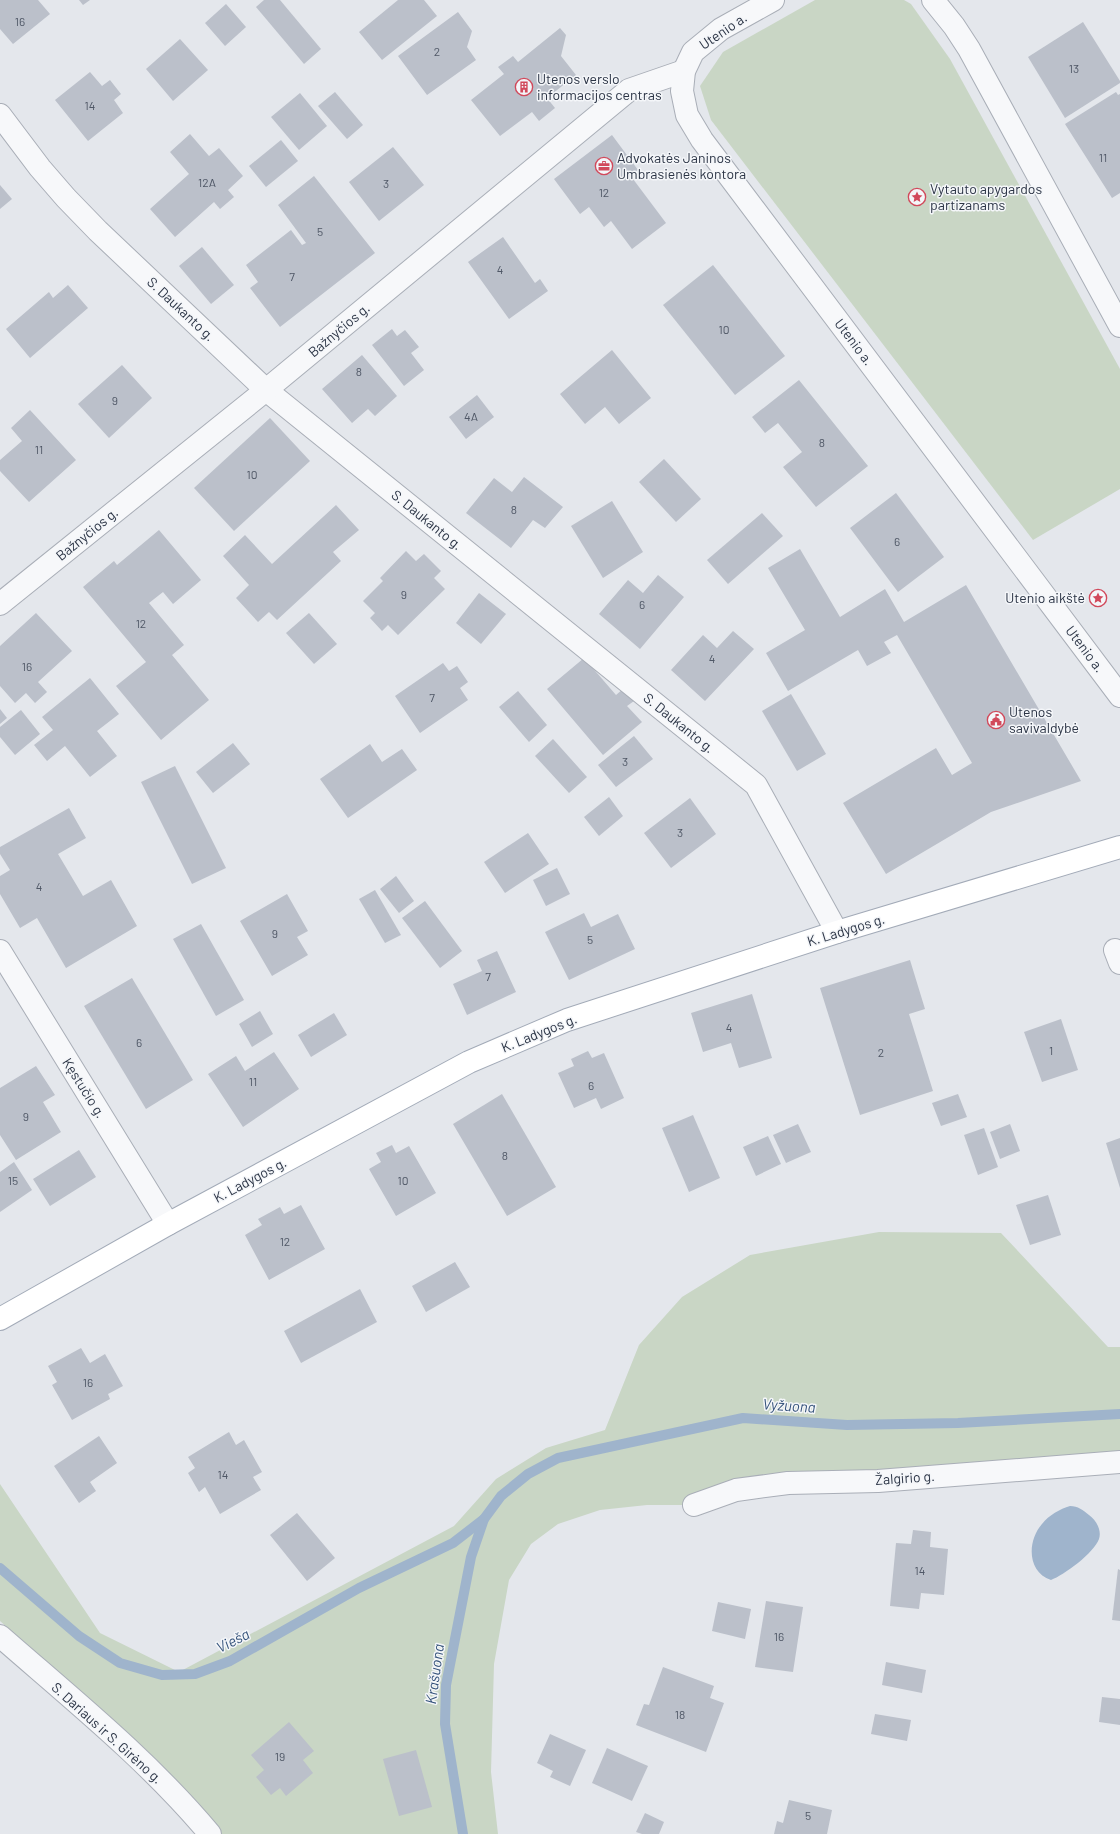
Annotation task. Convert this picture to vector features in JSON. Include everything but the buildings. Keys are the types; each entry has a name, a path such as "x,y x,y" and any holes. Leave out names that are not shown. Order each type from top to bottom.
{"main road":[{"name":"K. Ladygos g.","path":"0,1319 168,1224 476,1059 567,1020 837,932 1120,847"}],"street":[{"name":"Utenio a.","path":"773,0 721,29 693,52 684,71 682,91 687,115 702,140 1120,696"},
{"path":"933,0 954,26 969,49 1120,326"},
{"name":"Bažnyčios g.","path":"0,604 266,390 629,90 684,71"},
{"name":"S. Daukanto g.","path":"0,114 40,168 71,203 98,231 266,390 756,785 837,932"},
{"name":"Kęstučio g.","path":"0,951 168,1224"},
{"name":"Žalgirio g.","path":"694,1506 736,1490 788,1483 878,1481 1120,1462"},
{"name":"S. Dariaus ir S. Girėno g.","path":"0,1636 133,1753 192,1812 210,1834"}],"green space":[{"path":"815,0 904,0 911,4 950,59 1120,369 1120,489 1033,540 711,120 700,86 723,52"},
{"path":"879,1232 1001,1233 1108,1347 1120,1347 1120,1454 878,1481 694,1505 647,1505 600,1510 558,1524 531,1544 509,1580 494,1664 491,1772 498,1834 221,1834 158,1761 0,1621 0,1484 100,1633 179,1672 454,1526 496,1479 546,1448 605,1430 639,1345 682,1297 750,1255"}],"water":[{"path":"1070,1506 1076,1507 1087,1513 1094,1520 1098,1526 1100,1536 1096,1545 1085,1557 1051,1580 1043,1576 1037,1570 1034,1563 1032,1547 1034,1539 1037,1531 1051,1515"}],"waterway":[{"name":"Vyžuona","path":"463,1834 445,1724 446,1685 471,1557 484,1519 501,1496 528,1474 558,1458 743,1418 847,1425 958,1423 1120,1414"},
{"name":"Vieša","path":"0,1568 79,1636 120,1663 162,1675 195,1674 230,1661 359,1588 453,1543 484,1519"}],"place":[{"name":"Utenos verslo informacijos centras","path":"524,87"},
{"name":"Advokatės Janinos Umbrasienės kontora","path":"604,166"},
{"name":"Vytauto apygardos partizanams","path":"917,197"},
{"name":"Utenio aikštė","path":"1098,598"},
{"name":"Utenos savivaldybė","path":"996,720"}],"water label":[{"name":"Krašuona","path":"435,1674"}]}
